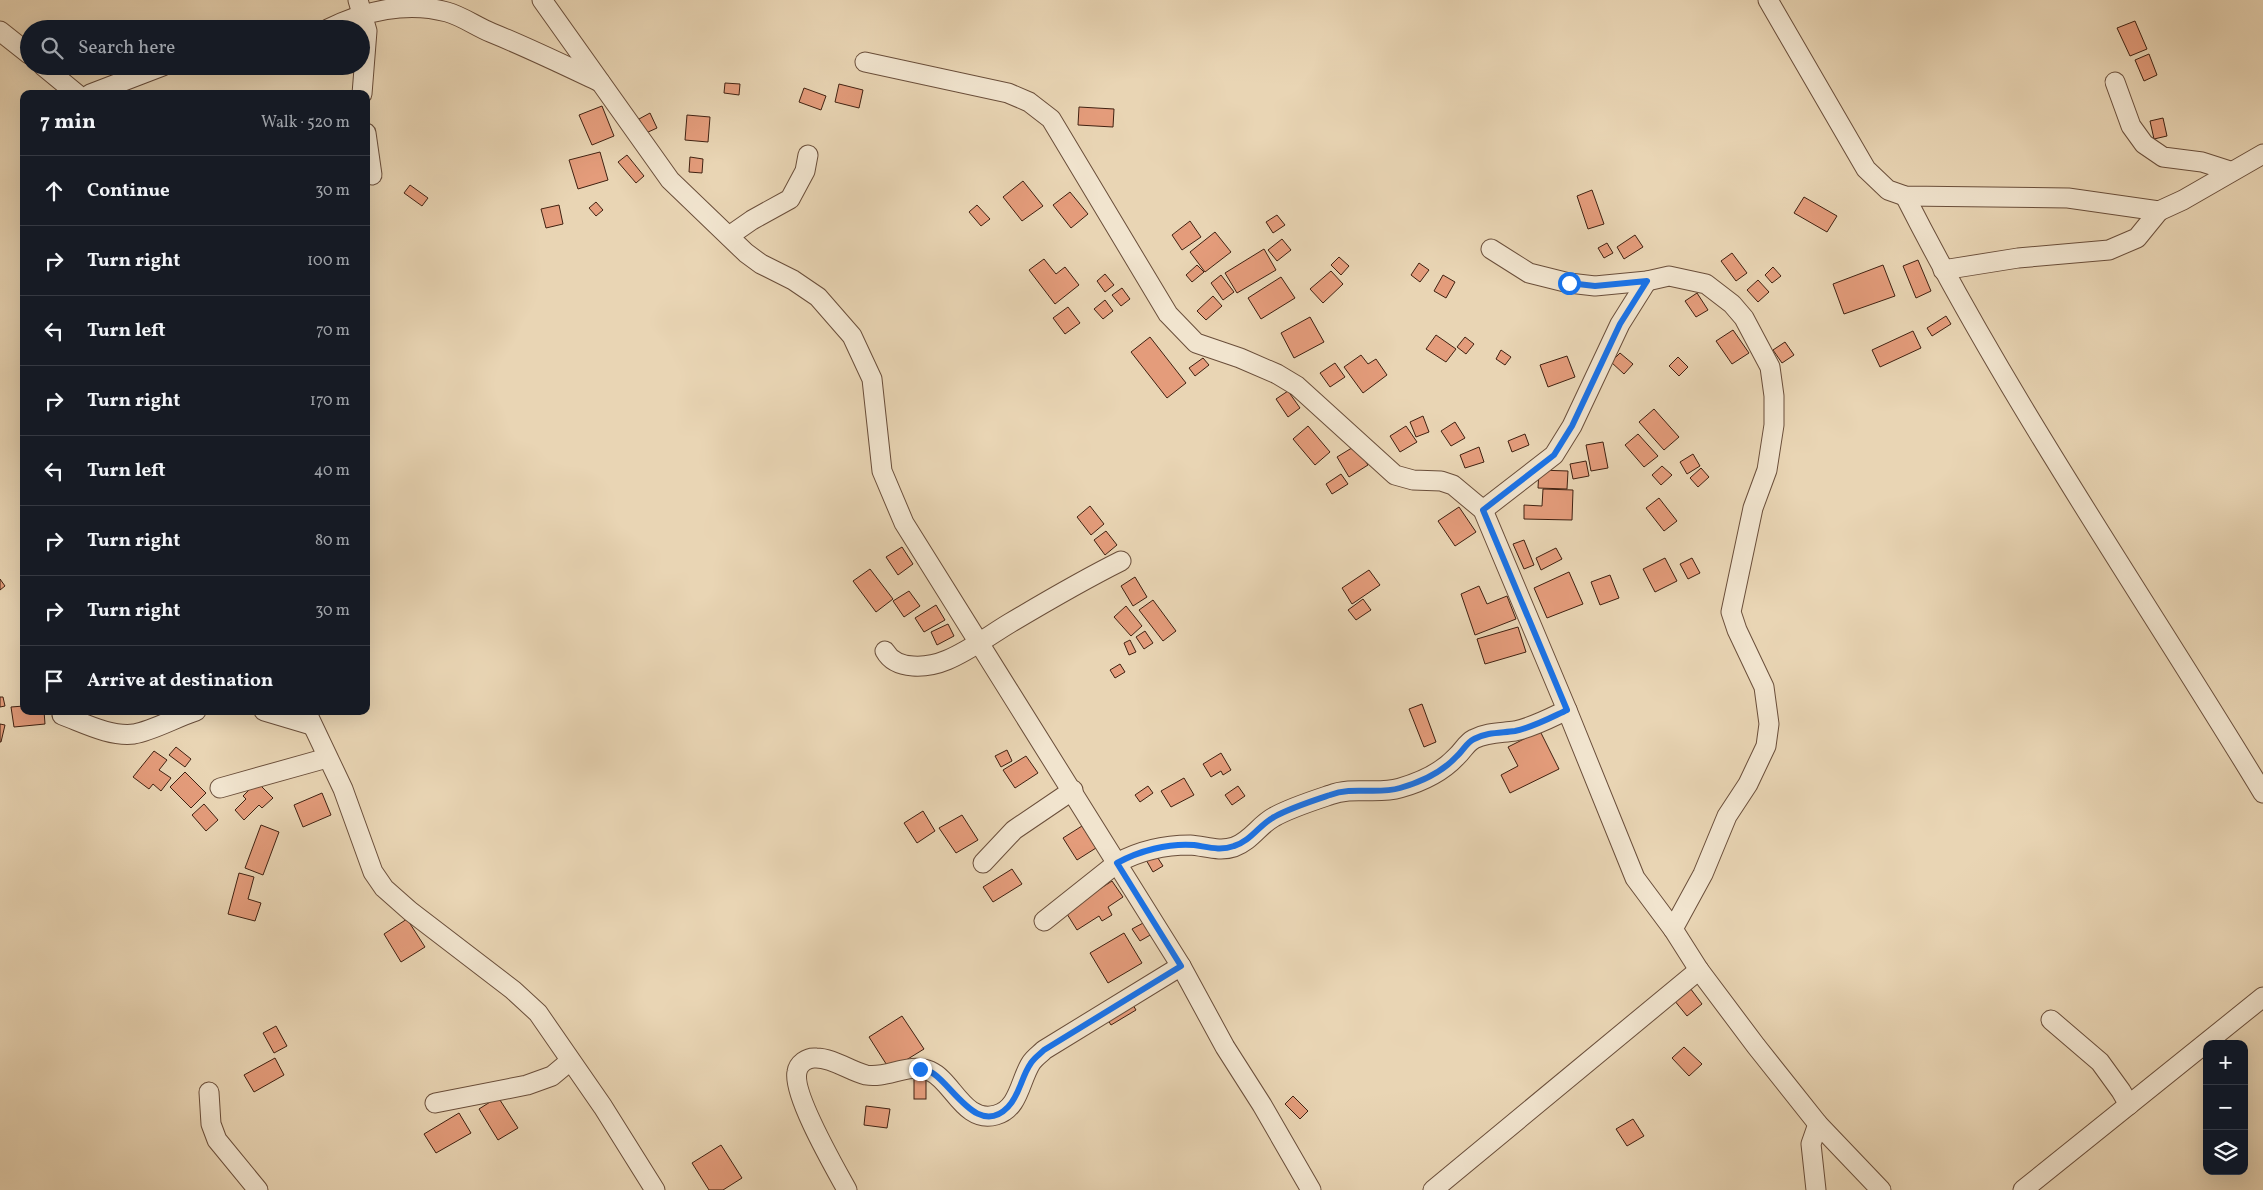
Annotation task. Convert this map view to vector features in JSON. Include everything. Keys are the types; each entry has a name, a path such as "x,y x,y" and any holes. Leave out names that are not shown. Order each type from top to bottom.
{"street":[{"path":"542,0 604,84 670,180 760,264 793,280 818,297 852,336 872,379 882,472 904,523 1073,790 1181,966 1225,1046 1262,1105 1311,1190"},
{"path":"1768,0 1866,169 1888,190 1905,196 2068,198 2159,211"},
{"path":"341,20 360,7 415,7 448,12 541,53 604,84"},
{"path":"360,7 364,20"},
{"path":"0,31 20,47"},
{"path":"865,62 1008,93 1029,102 1050,119 1168,314 1196,343 1255,364 1297,386 1395,475 1412,480 1441,481 1462,492 1483,510 1635,878 1673,929 1699,970 1818,1124 1881,1190"},
{"path":"54,75 72,90"},
{"path":"100,90 140,75"},
{"path":"362,90 364,75"},
{"path":"2115,82 2131,126 2144,144 2163,157 2202,162 2230,171"},
{"path":"1942,270 2018,258 2110,250 2137,238 2159,211 2263,154"},
{"path":"729,236 752,220 790,200 805,171 808,156"},
{"path":"370,160 372,174"},
{"path":"1905,196 1942,270 2036,430 2263,793"},
{"path":"1490,249 1529,273 1553,281 1595,286 1647,281 1669,276 1686,278 1706,284 1732,304 1752,331 1770,367 1774,396 1774,425 1767,470 1753,508 1731,612 1736,630 1764,687 1769,724 1766,746 1748,784 1727,816 1704,874 1673,929"},
{"path":"1483,510 1554,455 1572,426 1620,324 1647,281"},
{"path":"884,651 890,659 900,665 931,665 946,660 1050,598 1121,562"},
{"path":"1044,921 1117,863 1137,854 1166,847 1190,845 1225,849 1237,846 1247,840 1273,817 1332,794 1358,790 1388,792 1403,787 1434,775 1458,756 1465,745 1474,738 1535,726 1567,710"},
{"path":"62,716 112,733 134,734 183,715"},
{"path":"289,715 308,718 343,789 373,872 384,888 410,911 513,990 538,1013 602,1107 655,1190"},
{"path":"220,788 327,758"},
{"path":"983,863 1014,830 1073,790"},
{"path":"847,1190 801,1098 796,1073 800,1065 806,1060 815,1057 825,1059 866,1075 880,1076 910,1069 929,1070 936,1075 959,1101 972,1111 986,1116 997,1115 1014,1101 1030,1064 1044,1050 1181,966"},
{"path":"1434,1190 1699,970"},
{"path":"2023,1190 2263,997"},
{"path":"2051,1020 2100,1062 2129,1105"},
{"path":"434,1103 528,1085 552,1076 570,1061"},
{"path":"209,1092 211,1124 217,1140 258,1190"},
{"path":"1816,1190 1811,1144 1818,1124"}],"building":[{"path":"2135,21 2147,49 2130,56 2117,28"},
{"path":"2149,54 2157,75 2144,81 2135,60"},
{"path":"725,83 740,84 739,95 724,93"},
{"path":"839,84 863,90 859,108 835,102"},
{"path":"804,88 826,96 821,110 799,102"},
{"path":"602,106 614,136 592,145 579,115"},
{"path":"1079,107 1114,109 1113,127 1078,125"},
{"path":"650,113 657,128 646,133 639,119"},
{"path":"687,115 710,117 708,142 685,140"},
{"path":"2163,118 2167,136 2154,139 2150,121"},
{"path":"600,152 608,180 578,189 569,160"},
{"path":"627,155 644,176 636,183 618,162"},
{"path":"690,157 703,159 702,173 689,172"},
{"path":"1023,181 1043,206 1022,221 1003,197"},
{"path":"410,185 428,198 422,206 404,193"},
{"path":"1592,190 1604,224 1588,229 1577,196"},
{"path":"1070,192 1088,214 1071,228 1053,205"},
{"path":"1804,197 1837,216 1827,232 1794,213"},
{"path":"596,202 603,210 596,216 589,208"},
{"path":"559,205 563,224 546,228 541,209"},
{"path":"977,205 990,219 981,226 969,212"},
{"path":"1277,215 1285,225 1273,233 1266,222"},
{"path":"1190,221 1201,237 1182,250 1172,235"},
{"path":"1215,232 1231,252 1205,272 1190,252"},
{"path":"1635,235 1643,247 1624,259 1617,247"},
{"path":"1282,239 1291,250 1277,261 1268,250"},
{"path":"1607,243 1613,253 1604,258 1598,248"},
{"path":"1264,249 1276,270 1237,293 1225,273"},
{"path":"1732,253 1747,273 1736,281 1721,261"},
{"path":"1339,257 1349,266 1341,275 1331,265"},
{"path":"1044,259 1056,274 1065,267 1079,285 1055,304 1029,270"},
{"path":"1918,260 1931,291 1916,298 1903,266"},
{"path":"1419,263 1429,270 1420,282 1411,275"},
{"path":"1197,265 1204,272 1192,282 1186,275"},
{"path":"1883,265 1895,296 1844,314 1833,284"},
{"path":"1773,267 1781,276 1772,283 1765,275"},
{"path":"1331,271 1343,284 1323,303 1310,289"},
{"path":"1105,274 1114,285 1105,292 1097,281"},
{"path":"1221,275 1234,292 1223,300 1211,283"},
{"path":"1443,275 1455,282 1446,298 1434,291"},
{"path":"1281,277 1295,298 1261,319 1248,298"},
{"path":"1758,280 1769,292 1758,302 1747,290"},
{"path":"1122,288 1130,299 1121,306 1112,295"},
{"path":"1697,293 1708,310 1696,317 1685,301"},
{"path":"1213,296 1222,306 1206,320 1197,311"},
{"path":"1105,300 1113,311 1103,319 1094,309"},
{"path":"1068,307 1080,323 1065,334 1053,318"},
{"path":"1946,316 1951,324 1932,336 1927,328"},
{"path":"1310,317 1324,342 1294,358 1281,333"},
{"path":"1733,330 1749,353 1732,364 1716,341"},
{"path":"1913,331 1921,348 1880,367 1872,350"},
{"path":"1436,335 1456,349 1446,362 1426,349"},
{"path":"1150,337 1186,383 1167,398 1131,352"},
{"path":"1465,337 1474,344 1466,354 1457,347"},
{"path":"1785,342 1794,355 1782,363 1773,350"},
{"path":"1501,350 1511,357 1505,365 1496,359"},
{"path":"1620,353 1633,364 1624,374 1611,362"},
{"path":"1361,355 1368,364 1376,359 1387,375 1363,393 1344,367"},
{"path":"1567,356 1575,377 1548,387 1540,365"},
{"path":"1678,357 1688,367 1679,376 1669,366"},
{"path":"1203,358 1209,365 1195,376 1189,368"},
{"path":"1335,363 1345,377 1330,387 1320,373"},
{"path":"1288,391 1300,408 1288,417 1276,399"},
{"path":"1654,409 1679,437 1664,450 1639,422"},
{"path":"1423,416 1429,432 1416,437 1410,422"},
{"path":"1455,422 1465,438 1451,446 1441,431"},
{"path":"1308,426 1330,452 1315,465 1293,439"},
{"path":"1406,426 1417,442 1400,452 1390,436"},
{"path":"1525,434 1529,445 1512,452 1508,441"},
{"path":"1638,434 1658,456 1644,467 1625,445"},
{"path":"1603,442 1608,468 1591,471 1586,445"},
{"path":"1355,446 1368,465 1349,477 1337,457"},
{"path":"1479,447 1484,462 1465,468 1460,455"},
{"path":"1693,454 1700,466 1687,474 1680,462"},
{"path":"1586,461 1589,476 1573,479 1570,464"},
{"path":"1662,466 1672,475 1661,485 1652,475"},
{"path":"1701,468 1709,477 1698,487 1690,478"},
{"path":"1539,470 1568,471 1567,489 1538,488"},
{"path":"1341,474 1348,484 1332,494 1326,484"},
{"path":"1543,489 1573,490 1572,520 1524,519 1524,505 1542,506"},
{"path":"1659,498 1677,521 1664,531 1646,508"},
{"path":"1090,506 1104,524 1091,535 1077,517"},
{"path":"1459,507 1476,532 1455,546 1438,521"},
{"path":"1106,531 1117,545 1105,555 1094,540"},
{"path":"1524,540 1534,565 1524,569 1513,544"},
{"path":"902,547 913,564 898,575 886,557"},
{"path":"1556,548 1562,559 1541,570 1536,558"},
{"path":"1665,558 1677,581 1655,592 1643,569"},
{"path":"1692,558 1700,573 1688,579 1680,564"},
{"path":"870,569 893,599 876,612 853,581"},
{"path":"1369,570 1380,585 1352,604 1342,588"},
{"path":"1569,572 1583,604 1547,618 1534,588"},
{"path":"1610,575 1619,598 1600,605 1591,582"},
{"path":"1135,577 1147,597 1133,606 1121,586"},
{"path":"0,579 5,586 0,590"},
{"path":"1479,586 1487,604 1507,596 1516,619 1475,635 1461,594"},
{"path":"909,591 920,606 904,617 893,601"},
{"path":"1363,599 1371,610 1356,620 1348,610"},
{"path":"1153,600 1176,631 1163,641 1139,610"},
{"path":"936,605 945,620 924,632 915,618"},
{"path":"1126,606 1142,626 1131,636 1114,617"},
{"path":"948,624 954,636 937,645 931,632"},
{"path":"1518,627 1526,652 1485,664 1477,639"},
{"path":"1145,631 1153,643 1144,649 1136,637"},
{"path":"1130,640 1136,652 1129,655 1124,643"},
{"path":"1120,664 1125,672 1115,678 1110,670"},
{"path":"0,697 3,697 5,706 0,707"},
{"path":"1422,704 1436,742 1424,747 1409,709"},
{"path":"20,706 20,715 44,715 45,724 14,727 11,707"},
{"path":"0,724 5,725 1,742 0,742"},
{"path":"1540,731 1559,769 1510,793 1501,775 1518,766 1508,747"},
{"path":"176,747 191,759 185,767 169,755"},
{"path":"1007,750 1012,761 1001,767 995,756"},
{"path":"154,751 167,760 159,770 171,778 161,791 153,784 149,789 133,777"},
{"path":"1221,753 1231,770 1223,775 1221,771 1211,777 1203,764"},
{"path":"1026,756 1038,773 1015,788 1003,770"},
{"path":"185,772 206,793 191,808 170,787"},
{"path":"1184,778 1194,795 1171,807 1161,791"},
{"path":"257,782 273,798 262,808 259,805 244,820 235,810 246,799 243,796"},
{"path":"1148,786 1153,793 1140,802 1135,795"},
{"path":"1238,786 1245,796 1232,805 1225,795"},
{"path":"322,793 331,815 303,827 294,805"},
{"path":"204,804 218,820 206,831 192,815"},
{"path":"923,811 935,831 917,843 904,823"},
{"path":"962,815 978,840 956,853 939,828"},
{"path":"261,825 279,832 263,875 245,868"},
{"path":"1082,826 1096,848 1077,860 1063,838"},
{"path":"1154,852 1163,866 1153,872 1145,858"},
{"path":"1012,869 1022,884 993,902 983,887"},
{"path":"239,873 254,877 248,899 261,903 255,921 228,914"},
{"path":"1112,881 1123,897 1108,907 1112,915 1102,921 1099,916 1077,930 1062,906 1089,896"},
{"path":"407,919 425,947 401,962 384,934"},
{"path":"1145,922 1152,934 1140,941 1132,929"},
{"path":"1124,933 1142,963 1108,983 1090,953"},
{"path":"1690,988 1702,1004 1687,1016 1674,1000"},
{"path":"1130,1000 1136,1010 1111,1025 1105,1015"},
{"path":"902,1016 924,1049 890,1070 869,1037"},
{"path":"276,1026 287,1046 274,1053 263,1033"},
{"path":"1684,1047 1702,1064 1689,1076 1672,1058"},
{"path":"275,1058 284,1075 254,1092 244,1075"},
{"path":"914,1077 926,1077 926,1099 914,1099"},
{"path":"1293,1096 1308,1111 1300,1119 1285,1104"},
{"path":"498,1097 518,1128 498,1140 479,1109"},
{"path":"866,1106 890,1109 887,1128 864,1125"},
{"path":"459,1113 471,1133 436,1153 424,1134"},
{"path":"1633,1119 1644,1136 1627,1146 1616,1129"},
{"path":"721,1145 742,1178 723,1190 709,1190 692,1163"}],"route":[{"path":"920,1069 929,1070 936,1075 959,1101 972,1111 986,1116 997,1115 1014,1101 1030,1064 1044,1050 1181,966 1117,863 1126,858 1155,849 1175,846 1190,845 1225,849 1237,846 1247,840 1273,817 1344,791 1388,792 1403,787 1434,775 1458,756 1465,745 1474,738 1535,726 1567,710 1483,510 1508,488 1536,470 1554,455 1572,426 1620,324 1647,281 1595,286 1569,283"}]}
